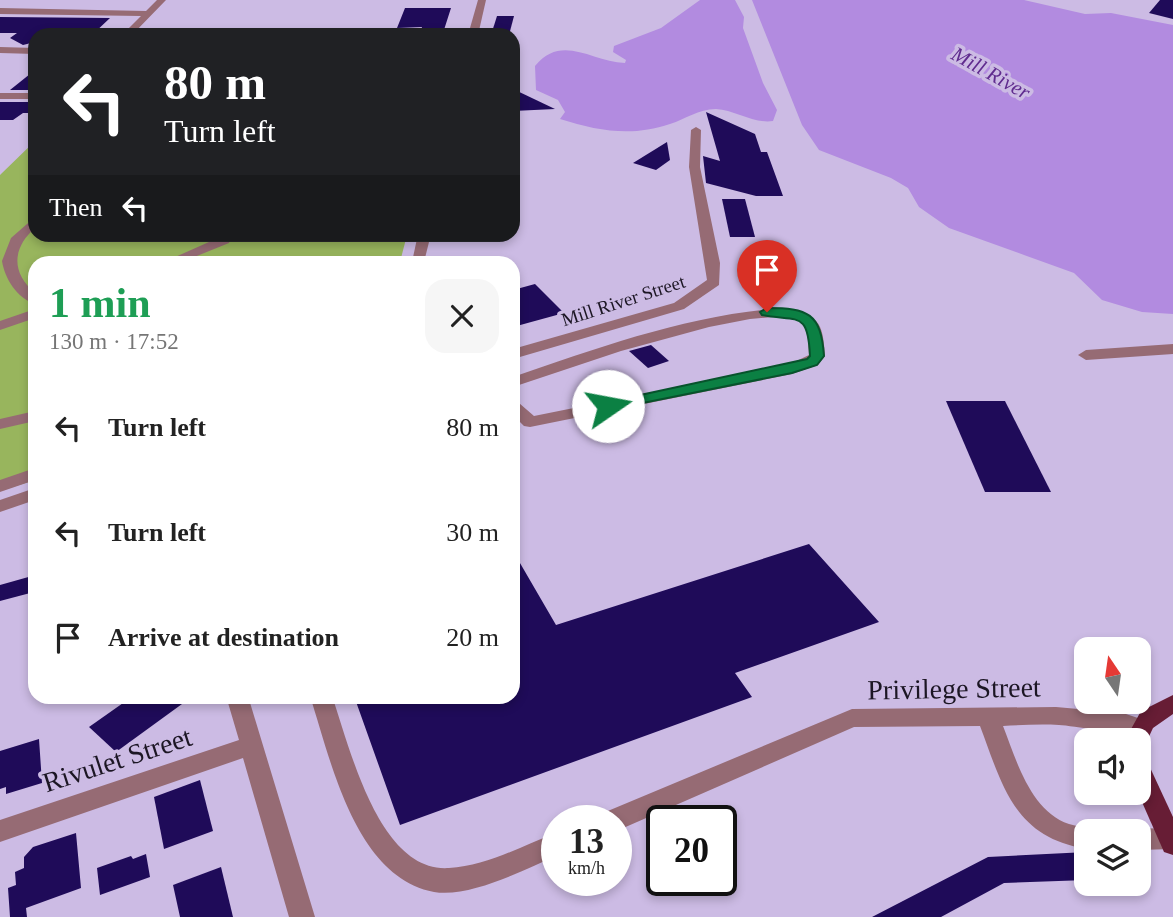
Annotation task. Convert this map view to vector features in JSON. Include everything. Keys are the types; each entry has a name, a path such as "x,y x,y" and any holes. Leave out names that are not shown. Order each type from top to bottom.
{"main road":[{"name":"Privilege Street","path":"1142,728 1155,711 1173,704"},
{"path":"1151,795 1172,842"}],"street":[{"path":"134,28 162,0"},
{"path":"475,28 482,0"},
{"path":"0,11 148,14"},
{"path":"0,50 28,51"},
{"path":"0,96 28,96"},
{"name":"Mill River Street","path":"520,352 679,306 700,295 714,282 707,218 691,153 696,130"},
{"path":"28,227 20,233 6,257 6,269 12,280 28,294"},
{"path":"187,256 221,242"},
{"path":"520,380 638,339 767,312 793,312 806,317 816,331 817,356 812,362 792,369 530,422 520,412"},
{"path":"0,326 28,316"},
{"path":"1086,355 1173,349"},
{"path":"0,424 28,418"},
{"path":"0,486 28,476"},
{"path":"0,506 28,496"},
{"path":"240,704 302,917"},
{"path":"324,704 368,824 398,866 433,880 492,872 541,851"},
{"name":"Privilege Street","path":"632,812 852,718 1056,716 1123,722 1130,728"},
{"path":"988,717 1027,807 1049,828 1074,838"},
{"name":"Rivulet Street","path":"0,831 253,745"},
{"path":"1151,840 1172,842"}],"green space":[{"path":"28,148 28,242 405,242 402,256 28,256 28,482 0,491 0,175"}],"water":[{"path":"700,0 735,0 744,17 743,28 763,83 777,110 773,121 759,121 710,109 656,128 615,131 560,119 565,112 558,100 536,90 535,66 545,56 567,50 625,63 626,60 613,52 614,46 661,28"},
{"name":"Mill River","path":"752,0 1024,0 1085,14 1111,13 1173,25 1173,314 1142,312 1102,300 1074,273 949,228 919,207 908,188 891,178 819,150 802,125"}],"building":[{"path":"1160,0 1173,0 1173,19 1149,13"},
{"path":"405,8 451,8 445,28 397,28"},
{"path":"497,16 514,16 511,28 493,28"},
{"path":"0,17 110,18 99,28 28,28 28,44 23,45 10,38 17,33 0,33"},
{"path":"28,76 28,90 10,90"},
{"path":"520,92 555,109 520,111"},
{"path":"0,102 28,102 28,113 23,113 13,120 0,120"},
{"path":"706,112 755,134 761,152 767,152 783,196 756,196 706,183 703,156 720,161"},
{"path":"667,142 670,160 656,170 633,163"},
{"path":"722,199 745,199 755,237 730,237"},
{"path":"535,284 564,313 520,325 520,288"},
{"path":"651,345 669,361 648,368 629,351"},
{"path":"946,401 1005,401 1051,492 985,492"},
{"path":"809,544 879,622 735,673 752,697 400,825 357,704 520,704 520,563 556,625"},
{"path":"28,577 28,594 0,601 0,585"},
{"path":"122,704 182,704 116,752 89,727"},
{"path":"39,739 42,783 6,794 6,787 0,789 0,751"},
{"path":"200,780 213,831 164,849 154,797"},
{"path":"76,833 81,888 26,908 27,917 10,917 8,888 16,885 15,872 24,868 24,857 33,847"},
{"path":"1074,853 1074,880 1004,883 941,917 872,917 988,857"},
{"path":"146,854 150,877 100,895 97,868 131,856 133,859"},
{"path":"221,867 233,917 180,917 173,885"}],"route":[{"path":"608,406 792,369 812,362 817,356 816,331 806,317 793,312 767,312"}]}
